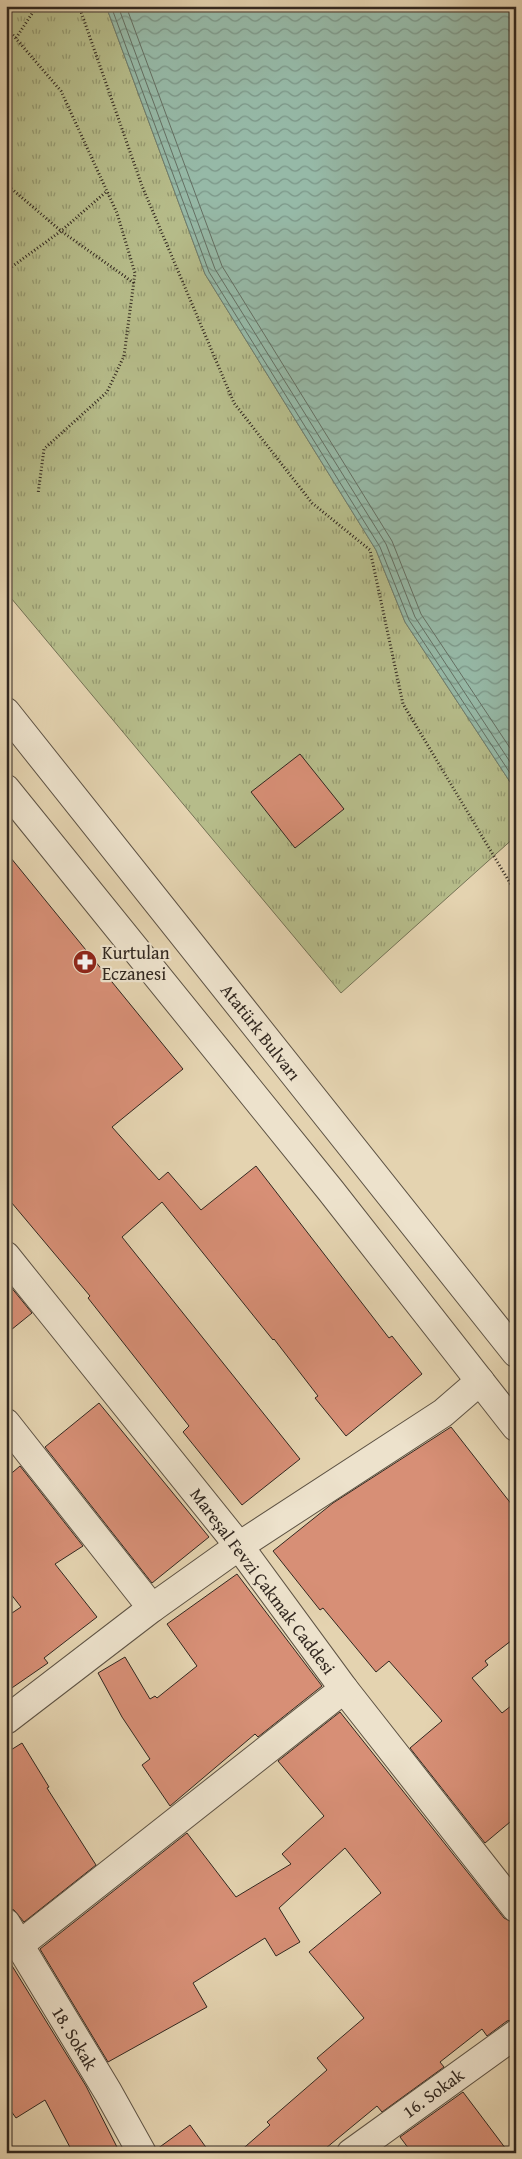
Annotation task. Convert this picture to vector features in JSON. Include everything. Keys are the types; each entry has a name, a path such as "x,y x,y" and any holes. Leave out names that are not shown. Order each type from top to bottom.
{"street":[{"name":"Atatürk Bulvarı","path":"6,712 516,1353"},
{"path":"11,806 331,1191 516,1427"},
{"name":"Mareşal Fevzi Çakmak Caddesi","path":"6,1256 239,1546 344,1689 516,1908"},
{"path":"6,1720 152,1608 239,1546 443,1413 480,1381"},
{"path":"6,1423 152,1608"},
{"path":"12,1935 344,1689"},
{"name":"18. Sokak","path":"12,1935 108,2092 142,2153"},
{"name":"16. Sokak","path":"351,2153 516,2034"}],"path":[{"path":"16,38 37,6"},
{"path":"79,6 142,186 234,403 312,503 370,550 403,704 516,893"},
{"path":"6,27 61,91 116,213 135,273 124,356 107,392 44,449 38,494"},
{"path":"6,184 62,231 134,283"},
{"path":"6,271 62,231 106,191"}],"green space":[{"path":"6,6 106,6 205,274 376,550 405,622 516,791 516,836 341,993 6,592"}],"water":[{"path":"106,6 516,6 516,791 405,622 376,550 205,274"}],"building":[{"path":"300,754 344,809 295,848 251,792"},
{"path":"6,852 183,1069 112,1127 159,1180 168,1172 201,1210 256,1166 389,1338 392,1336 422,1374 346,1436 315,1398 318,1396 274,1339 162,1202 122,1237 300,1459 242,1505 183,1432 189,1426 88,1298 90,1296 6,1196"},
{"path":"6,1281 32,1313 6,1334"},
{"path":"99,1403 209,1537 152,1583 45,1447"},
{"path":"451,1427 516,1510 516,1637 485,1661 488,1665 472,1678 502,1713 516,1702 516,1817 485,1843 410,1748 442,1721 389,1661 376,1672 323,1608 320,1610 273,1551 333,1503"},
{"path":"20,1466 83,1546 55,1564 97,1617 44,1658 48,1663 6,1692 6,1617 21,1607 6,1588 6,1478"},
{"path":"237,1574 322,1686 258,1737 255,1734 170,1806 142,1765 150,1759 122,1717 98,1673 125,1657 150,1699 155,1696 157,1698 197,1666 167,1624"},
{"path":"340,1712 504,1918 516,1924 516,2019 507,2021 487,2036 482,2029 440,2062 444,2067 382,2112 377,2106 320,2153 238,2153 270,2125 267,2122 327,2070 317,2058 364,2018 309,1952 381,1893 345,1848 279,1908 300,1942 276,1956 265,1938 193,1983 207,2007 108,2062 40,1949 187,1833 236,1897 291,1864 282,1854 324,1816 278,1761"},
{"path":"22,1743 49,1787 47,1788 96,1865 24,1922 14,1910 6,1907 6,1753"},
{"path":"6,1956 86,2086 120,2153 73,2153 45,2100 16,2118 6,2104"},
{"path":"463,2092 509,2153 412,2153 400,2137"},
{"path":"190,2125 210,2153 158,2153 157,2149"}],"place":[{"name":"Kurtulan Eczanesi","path":"85,962"}]}
